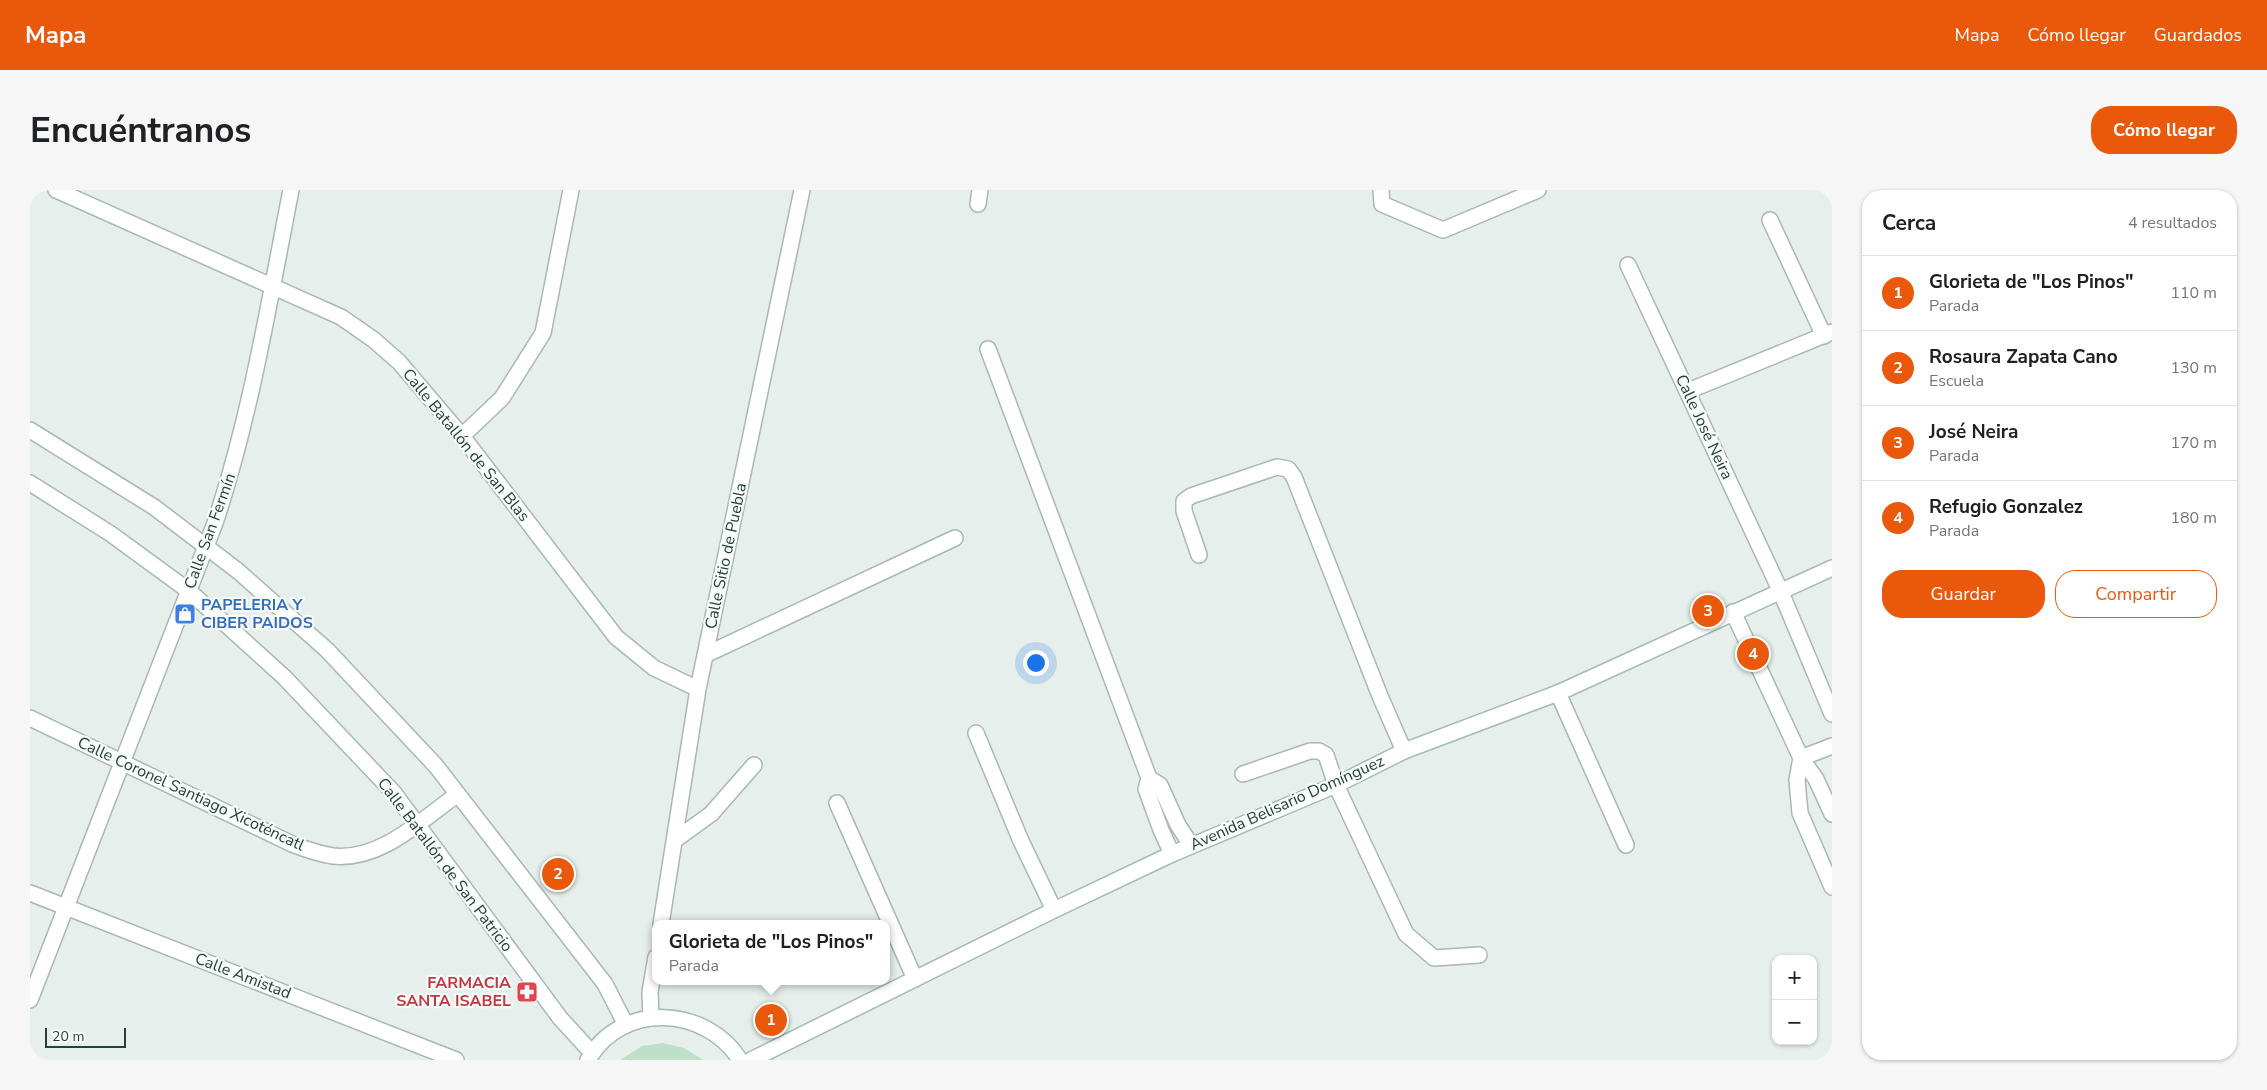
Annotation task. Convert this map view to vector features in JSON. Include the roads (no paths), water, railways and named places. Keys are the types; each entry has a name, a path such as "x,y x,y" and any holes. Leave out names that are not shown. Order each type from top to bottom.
{"street":[{"name":"Calle Batallón de San Blas","path":"56,190 341,317 374,340 399,362 462,436 616,637 654,668 698,689"},
{"name":"Calle San Fermín","path":"30,1000 189,592 232,471 246,417 291,190"},
{"path":"462,436 502,398 543,332 571,190"},
{"name":"Calle Sitio de Puebla","path":"662,920 698,689 802,190"},
{"path":"1381,190 1382,204 1443,230 1538,190"},
{"path":"1688,391 1828,334 1770,220"},
{"name":"Calle José Neira","path":"1628,265 1780,590 1832,714"},
{"path":"988,349 1149,778 1146,789 1172,854"},
{"path":"30,430 154,507 238,572 327,650 436,766 605,984 626,1026"},
{"path":"1199,555 1184,512 1184,501 1191,496 1277,466 1288,469 1294,477 1380,696 1404,751"},
{"name":"Calle Batallón de San Patricio","path":"30,483 111,534 189,592 284,677 394,793 590,1056"},
{"path":"705,655 955,538"},
{"name":"Avenida Belisario Domínguez","path":"751,1060 1054,910 1191,845 1336,785 1404,751 1558,693 1780,590 1832,568"},
{"path":"1734,612 1801,758 1816,779 1832,814"},
{"path":"1558,693 1626,845"},
{"name":"Calle Coronel Santiago Xicoténcatl","path":"30,718 292,844 334,856 368,853 384,846 458,794"},
{"path":"976,733 1021,841 1054,910"},
{"path":"1801,758 1832,746"},
{"path":"1243,774 1310,751 1319,751 1326,755 1336,785 1406,934 1434,958 1479,955"},
{"path":"1801,758 1797,780 1800,813 1832,887"},
{"path":"675,840 711,814 754,765"},
{"path":"1149,778 1160,784 1178,825 1191,845"},
{"path":"837,803 889,920"},
{"name":"Calle Amistad","path":"30,893 456,1060"},
{"path":"890,923 915,979"},
{"path":"651,1018 650,992 652,980"},
{"path":"590,1056 607,1037 626,1026 651,1018 674,1017 697,1023 718,1035 740,1060"}],"place":[{"name":"José Neira","path":"1708,611"},
{"name":"PAPELERIA Y CIBER PAIDOS","path":"185,614"},
{"name":"Refugio Gonzalez","path":"1753,654"},
{"name":"Rosaura Zapata Cano","path":"558,874"},
{"name":"FARMACIA SANTA ISABEL","path":"527,992"},
{"name":"Glorieta de \"Los Pinos\"","path":"771,1020"}]}
